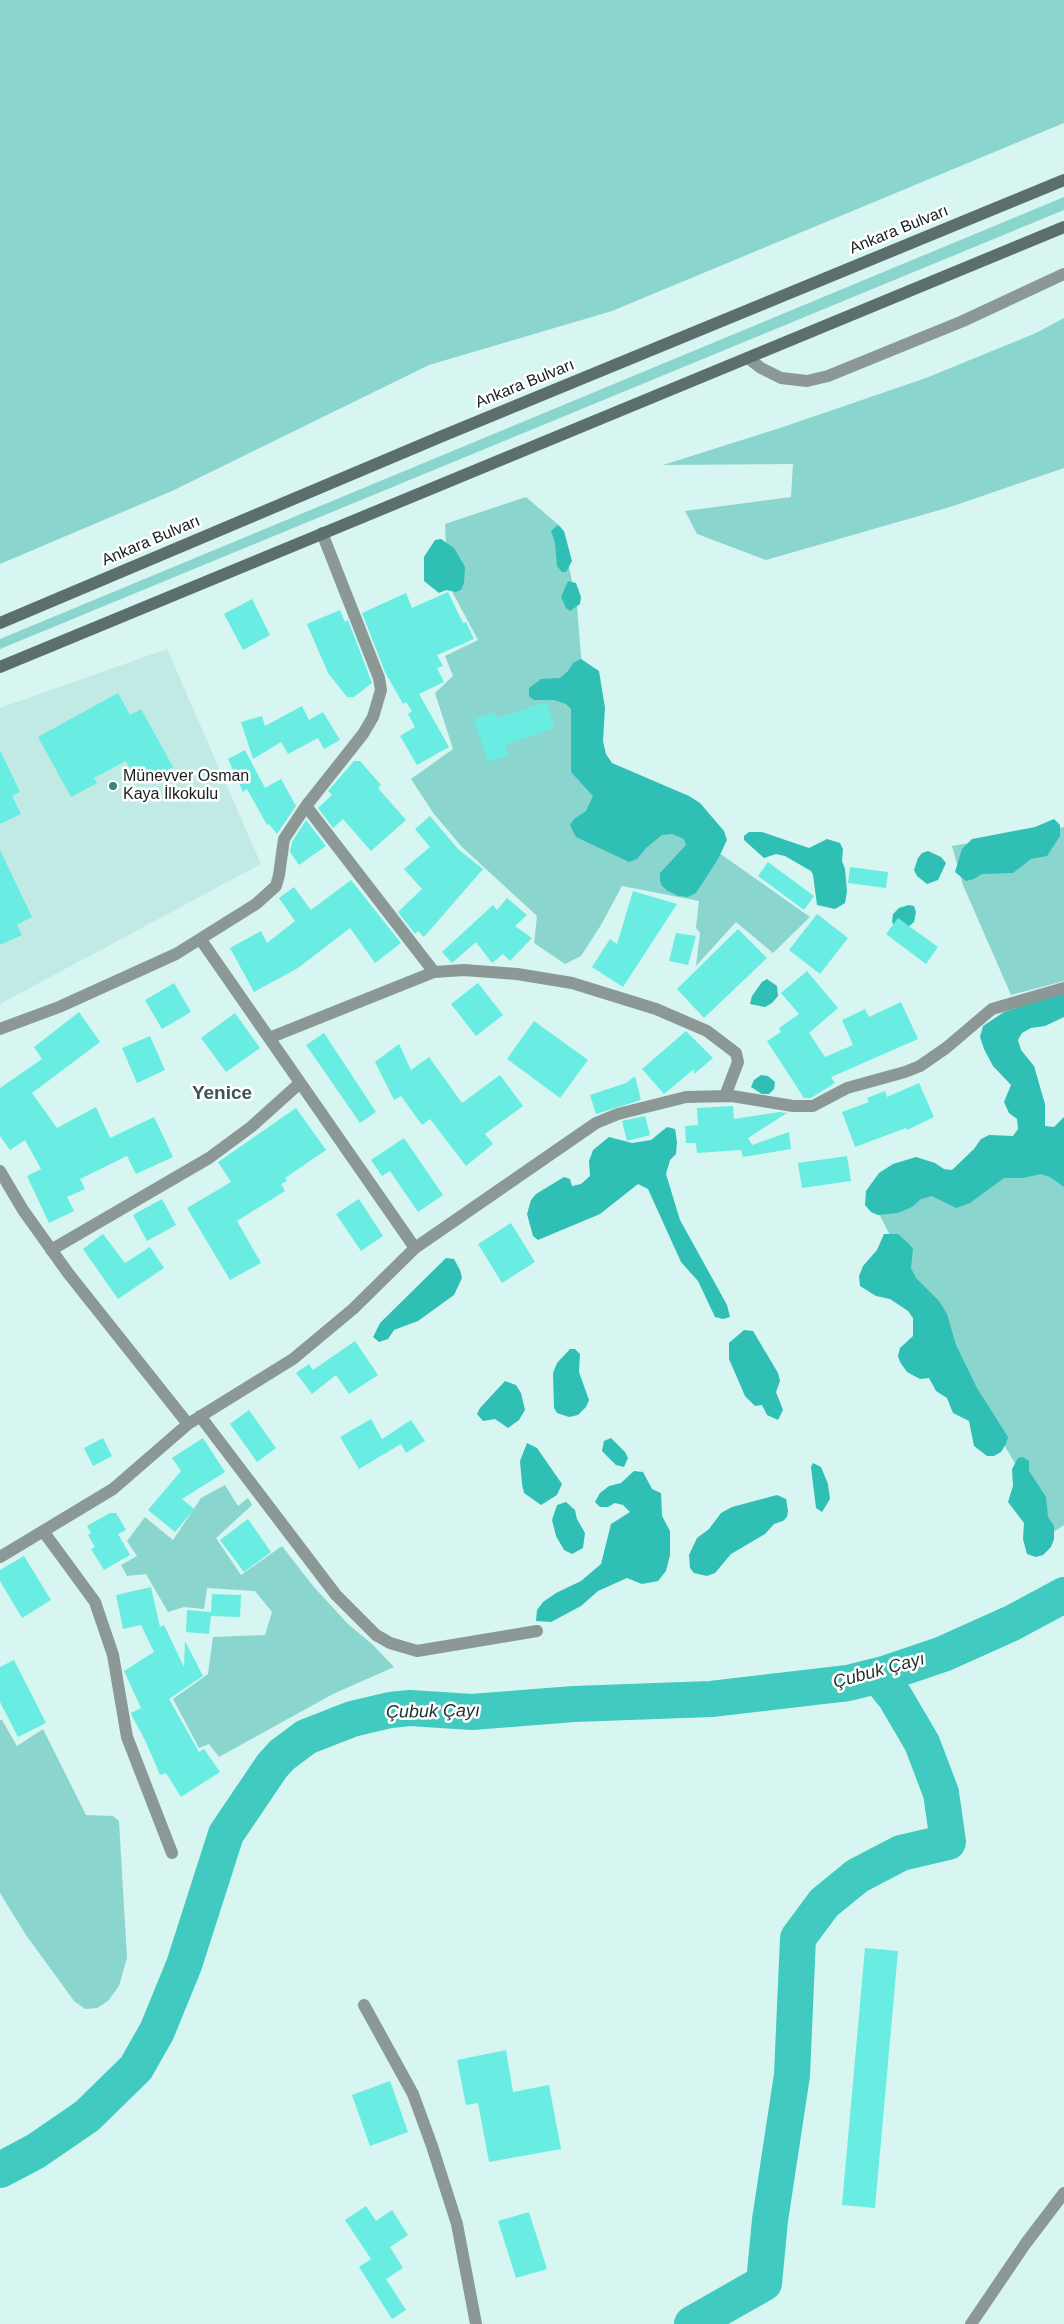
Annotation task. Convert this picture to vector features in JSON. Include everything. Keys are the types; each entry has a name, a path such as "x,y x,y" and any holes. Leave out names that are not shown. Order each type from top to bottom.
{"main road":[{"name":"Ankara Bulvarı","path":"0,623 440,437 1064,180"},
{"path":"0,667 1064,227"}],"street":[{"path":"748,358 781,378 807,380 828,376 963,321 1064,274"},
{"path":"0,1029 59,1007 147,968 201,940 256,904 276,886 284,838 306,806 363,734 374,717 381,690 379,678 322,534"},
{"path":"306,806 434,972"},
{"path":"201,940 415,1248"},
{"path":"268,1038 434,972 464,970 517,974 572,983 656,1009 707,1031 736,1053 738,1062 724,1096"},
{"path":"0,1557 129,1477 188,1424 311,1346 354,1309 415,1248 596,1123 654,1104 686,1097 724,1096 806,1108 813,1106 847,1088 920,1066 946,1048 992,1009 1064,988"},
{"path":"52,1250 208,1158 251,1127 300,1083"},
{"path":"0,1171 23,1210 52,1250 188,1424"},
{"path":"200,1416 336,1594 376,1635 390,1643 417,1651 537,1631"},
{"path":"43,1531 96,1602 105,1625 113,1655 127,1737 172,1853"},
{"path":"364,2005 413,2094 432,2146 457,2224 476,2324"},
{"path":"972,2324 1026,2243 1064,2193"}],"shaded area":[{"path":"0,0 1064,0 1064,123 612,311 429,365 172,491 0,564"},
{"path":"1064,197 1064,210 0,649 0,639"},
{"path":"1064,318 1064,468 950,507 766,560 697,534 685,511 791,497 793,464 663,465 780,428 926,378 1036,333"},
{"path":"526,497 561,527 577,606 587,730 592,757 658,810 810,917 773,953 736,922 696,966 700,933 696,928 699,901 622,886 601,925 581,956 565,964 534,943 537,916 462,847 434,814 411,779 453,749 435,693 453,676 445,656 478,640 448,584 445,524"},
{"path":"558,525 564,531 572,561 566,572 562,572 557,566 555,543 551,531"},
{"path":"441,539 454,548 465,567 464,583 461,590 456,592 446,590 439,593 424,581 424,557 435,540"},
{"path":"568,581 576,583 581,597 580,604 570,611 566,608 561,597"},
{"name":"Münevver Osman Kaya İlkokulu","path":"167,649 261,864 0,1004 0,708"},
{"path":"581,659 599,671 605,708 603,741 606,754 612,763 689,796 700,803 724,831 727,840 718,859 696,893 688,897 678,896 668,891 662,886 660,881 660,873 686,845 684,839 672,834 662,835 646,848 637,859 629,862 576,837 570,825 574,819 586,811 593,796 571,772 571,709 566,704 554,700 534,700 529,696 529,688 541,679 560,678 573,663"},
{"path":"1054,819 1060,825 1060,836 1047,856 1031,859 1013,873 982,874 966,881 955,872 962,849 972,839 1035,827"},
{"path":"1064,827 1064,981 1011,995 963,885 952,846"},
{"path":"749,832 762,832 809,848 827,839 840,843 843,849 842,861 845,869 847,891 845,903 835,909 817,905 811,871 785,856 776,854 764,858 744,840 744,836"},
{"path":"928,851 941,857 946,863 938,880 927,884 917,876 914,870 918,858 922,853"},
{"path":"909,905 914,906 916,912 914,922 907,928 895,927 892,922 893,914 899,908"},
{"path":"767,979 777,986 778,996 765,1007 750,1004 752,996 762,982"},
{"path":"1064,992 1064,1017 1045,1026 1031,1028 1022,1033 1018,1040 1021,1050 1034,1066 1045,1104 1045,1126 1054,1127 1064,1117 1064,1187 1050,1177 1041,1174 1023,1178 1004,1178 970,1203 956,1208 932,1196 921,1199 912,1207 898,1213 878,1215 871,1212 865,1205 866,1191 879,1173 893,1164 916,1157 935,1163 944,1169 952,1170 974,1149 981,1139 989,1135 1013,1136 1018,1129 1017,1119 1009,1113 1004,1102 1011,1085 993,1066 984,1049 980,1037 983,1026 1004,1012"},
{"path":"761,1075 768,1076 775,1082 774,1089 769,1094 762,1094 751,1087 754,1080"},
{"path":"667,1127 675,1129 677,1142 676,1154 670,1160 666,1174 680,1220 727,1305 730,1317 723,1319 715,1317 698,1281 681,1262 648,1189 638,1184 600,1214 538,1240 533,1236 527,1214 531,1200 536,1194 564,1177 570,1179 572,1186 581,1184 590,1176 589,1161 593,1150 609,1137 632,1143 651,1140"},
{"path":"1064,1128 1064,1525 1049,1535 1016,1465 958,1368 875,1206"},
{"path":"884,1234 898,1234 913,1249 911,1268 916,1278 939,1301 947,1314 956,1345 977,1388 1008,1437 1001,1452 994,1456 987,1456 974,1446 969,1421 953,1413 947,1398 936,1391 929,1378 920,1379 907,1372 900,1362 898,1356 900,1348 913,1336 913,1318 908,1311 890,1299 876,1296 860,1286 859,1276 863,1266 877,1250"},
{"path":"446,1258 454,1259 462,1278 454,1295 418,1321 394,1330 388,1339 379,1342 373,1337 380,1323"},
{"path":"744,1330 753,1331 778,1373 780,1381 776,1392 783,1410 778,1420 767,1415 762,1405 755,1406 745,1396 729,1359 729,1343"},
{"path":"570,1349 575,1349 580,1354 579,1372 589,1400 586,1407 578,1415 569,1417 557,1413 554,1408 553,1373 557,1363"},
{"path":"505,1381 516,1385 521,1393 525,1410 519,1420 508,1428 495,1419 483,1421 477,1414 480,1408"},
{"path":"611,1438 625,1452 628,1458 624,1467 616,1465 602,1451 604,1441"},
{"path":"527,1443 537,1448 562,1484 557,1495 541,1505 524,1493 520,1461"},
{"path":"1023,1457 1029,1461 1029,1471 1046,1497 1048,1517 1054,1526 1054,1539 1051,1547 1043,1555 1036,1557 1027,1554 1023,1539 1024,1523 1008,1502 1013,1486 1012,1469 1018,1458"},
{"path":"813,1463 821,1467 828,1484 830,1499 822,1512 816,1508 811,1467"},
{"path":"634,1471 643,1472 652,1489 661,1493 662,1516 670,1531 670,1555 666,1571 658,1581 642,1584 627,1578 598,1591 581,1606 551,1622 536,1621 537,1610 543,1602 556,1593 581,1581 601,1564 611,1524 630,1512 623,1505 615,1503 608,1507 600,1507 595,1502 600,1493 609,1486 621,1483"},
{"path":"225,1485 238,1506 248,1498 252,1505 216,1538 241,1575 282,1546 313,1586 348,1624 372,1644 394,1667 333,1694 219,1757 209,1744 199,1748 173,1699 208,1674 213,1637 265,1635 272,1612 255,1591 207,1588 204,1609 184,1607 168,1612 146,1574 127,1576 121,1565 137,1556 127,1541 145,1517 173,1540 201,1498"},
{"path":"777,1495 786,1499 788,1511 787,1517 783,1521 774,1524 765,1534 731,1554 715,1573 707,1576 694,1573 690,1568 689,1555 697,1538 709,1529 721,1513 732,1507"},
{"path":"566,1502 575,1510 577,1519 585,1533 583,1548 572,1554 564,1550 556,1536 552,1520 557,1505"},
{"path":"0,1720 2,1720 17,1746 43,1729 86,1815 113,1816 119,1821 127,1958 119,1986 108,2001 97,2008 85,2009 74,2001 26,1935 0,1893"}],"building":[{"path":"448,592 463,623 466,622 474,639 437,655 443,666 437,668 444,682 419,694 449,747 417,765 400,736 415,727 408,714 412,711 406,702 403,704 385,672 362,613 406,593 412,608"},
{"path":"252,599 270,635 243,650 224,614"},
{"path":"340,610 345,622 348,620 372,683 354,697 347,697 328,673 307,624"},
{"path":"118,693 130,715 141,709 173,767 152,779 149,774 137,781 126,761 94,778 97,783 71,797 38,737"},
{"path":"547,702 554,728 505,745 509,755 488,762 474,719 495,712 497,718"},
{"path":"302,706 309,720 323,712 340,740 324,749 318,738 288,754 281,742 253,759 241,722 262,716 265,726"},
{"path":"0,750 20,792 12,796 21,814 0,824"},
{"path":"245,750 265,788 281,779 296,806 277,834 269,824 267,825 247,789 243,792 228,759"},
{"path":"354,761 360,761 381,785 378,788 406,820 371,851 343,819 333,828 318,808 332,795 328,791"},
{"path":"430,816 458,849 483,869 424,937 418,931 415,934 398,912 422,889 404,869 430,847 415,829"},
{"path":"306,820 326,846 299,865 290,852 292,842"},
{"path":"0,850 32,917 17,925 22,935 0,945"},
{"path":"768,862 814,896 804,910 758,876"},
{"path":"850,867 888,872 886,888 848,883"},
{"path":"351,880 401,943 375,963 350,928 298,968 254,992 230,948 261,931 267,943 295,921 279,898 294,887 311,910"},
{"path":"633,891 677,904 623,987 592,967 610,939 617,944"},
{"path":"507,898 527,915 515,926 532,938 510,961 503,954 492,963 476,942 452,963 442,952 493,905 497,910"},
{"path":"817,914 848,938 820,974 789,950"},
{"path":"898,918 938,947 926,964 886,934"},
{"path":"738,929 767,958 704,1018 677,989"},
{"path":"676,933 696,936 688,965 669,961"},
{"path":"807,971 838,1008 809,1033 825,1057 853,1045 842,1020 865,1009 869,1017 901,1002 918,1039 831,1077 835,1083 811,1098 804,1098 767,1041 781,1032 779,1028 799,1014 781,993"},
{"path":"174,983 191,1012 162,1029 145,1000"},
{"path":"478,983 503,1015 476,1036 451,1004"},
{"path":"79,1012 100,1042 32,1093 57,1128 96,1107 110,1138 154,1117 173,1157 136,1174 127,1156 80,1179 85,1189 67,1197 74,1211 49,1223 27,1176 41,1169 25,1140 10,1150 0,1136 0,1088 42,1059 34,1047"},
{"path":"235,1013 260,1048 226,1072 201,1038"},
{"path":"534,1021 588,1060 560,1098 507,1059"},
{"path":"686,1031 713,1058 694,1074 694,1069 664,1094 642,1069"},
{"path":"324,1033 376,1112 360,1123 306,1045"},
{"path":"150,1036 165,1070 137,1083 122,1048"},
{"path":"399,1044 411,1070 429,1057 462,1103 500,1075 523,1106 485,1134 493,1144 466,1166 430,1119 422,1125 401,1096 394,1100 375,1062"},
{"path":"635,1076 641,1100 596,1114 590,1095 626,1083"},
{"path":"919,1083 934,1117 907,1130 906,1128 855,1147 842,1112 869,1102 867,1098 885,1091 887,1097"},
{"path":"733,1106 734,1119 779,1112 787,1113 748,1138 752,1145 789,1132 791,1149 743,1157 741,1150 697,1153 696,1143 686,1143 685,1126 698,1125 697,1108"},
{"path":"296,1108 326,1150 285,1178 287,1181 281,1184 285,1191 237,1221 261,1263 230,1280 187,1208 231,1182 218,1162"},
{"path":"645,1116 650,1135 627,1141 622,1121"},
{"path":"404,1138 443,1195 418,1212 390,1171 382,1176 371,1160"},
{"path":"847,1156 851,1181 802,1188 798,1163"},
{"path":"162,1199 176,1225 147,1241 133,1215"},
{"path":"359,1199 383,1236 361,1251 336,1214"},
{"path":"511,1223 535,1262 502,1283 478,1244"},
{"path":"103,1234 125,1263 150,1247 164,1268 118,1299 83,1249"},
{"path":"355,1341 378,1375 349,1394 336,1375 312,1394 296,1373 309,1364 313,1370"},
{"path":"249,1410 276,1448 257,1462 230,1424"},
{"path":"371,1419 382,1439 411,1420 425,1441 406,1453 401,1444 359,1469 340,1437"},
{"path":"103,1438 112,1456 93,1466 84,1448"},
{"path":"203,1438 225,1472 182,1499 194,1509 175,1532 148,1510 181,1471 172,1458"},
{"path":"110,1513 116,1513 126,1530 118,1534 130,1555 104,1570 91,1549 95,1547 88,1535 91,1533 87,1526"},
{"path":"248,1519 271,1552 244,1572 220,1540"},
{"path":"24,1556 51,1600 22,1618 0,1581 0,1570"},
{"path":"151,1587 160,1627 164,1625 184,1667 185,1641 203,1676 169,1699 199,1752 204,1749 220,1772 181,1797 166,1773 160,1775 132,1716 131,1713 141,1708 124,1671 154,1652 141,1625 123,1629 116,1595"},
{"path":"212,1594 241,1595 240,1617 211,1616 209,1634 186,1632 187,1610 211,1612"},
{"path":"14,1660 46,1723 18,1737 0,1702 0,1667"},
{"path":"865,1948 898,1951 875,2208 842,2205"},
{"path":"506,2050 513,2092 549,2085 561,2149 489,2162 478,2103 466,2105 457,2060"},
{"path":"390,2081 408,2132 370,2146 352,2095"},
{"path":"366,2206 376,2221 392,2210 408,2235 390,2247 403,2268 386,2279 406,2310 392,2319 359,2267 371,2259 345,2220"},
{"path":"529,2212 547,2269 516,2278 498,2221"}],"waterway":[{"name":"Çubuk Çayı","path":"0,2170 36,2151 87,2116 136,2068 157,2031 184,1965 226,1834 272,1766 282,1755 306,1737 352,1719 390,1710 410,1708 472,1712 574,1704 711,1699 848,1683 884,1674 943,1654 1012,1623 1064,1595"},
{"path":"692,2324 764,2283 770,2220 792,2075 798,1938 824,1903 857,1876 901,1853 948,1842 941,1793 922,1743 895,1697 878,1676"}],"place":[{"name":"Münevver Osman Kaya İlkokulu","path":"113,786"}],"district":[{"name":"Yenice","path":"222,1094"}]}
